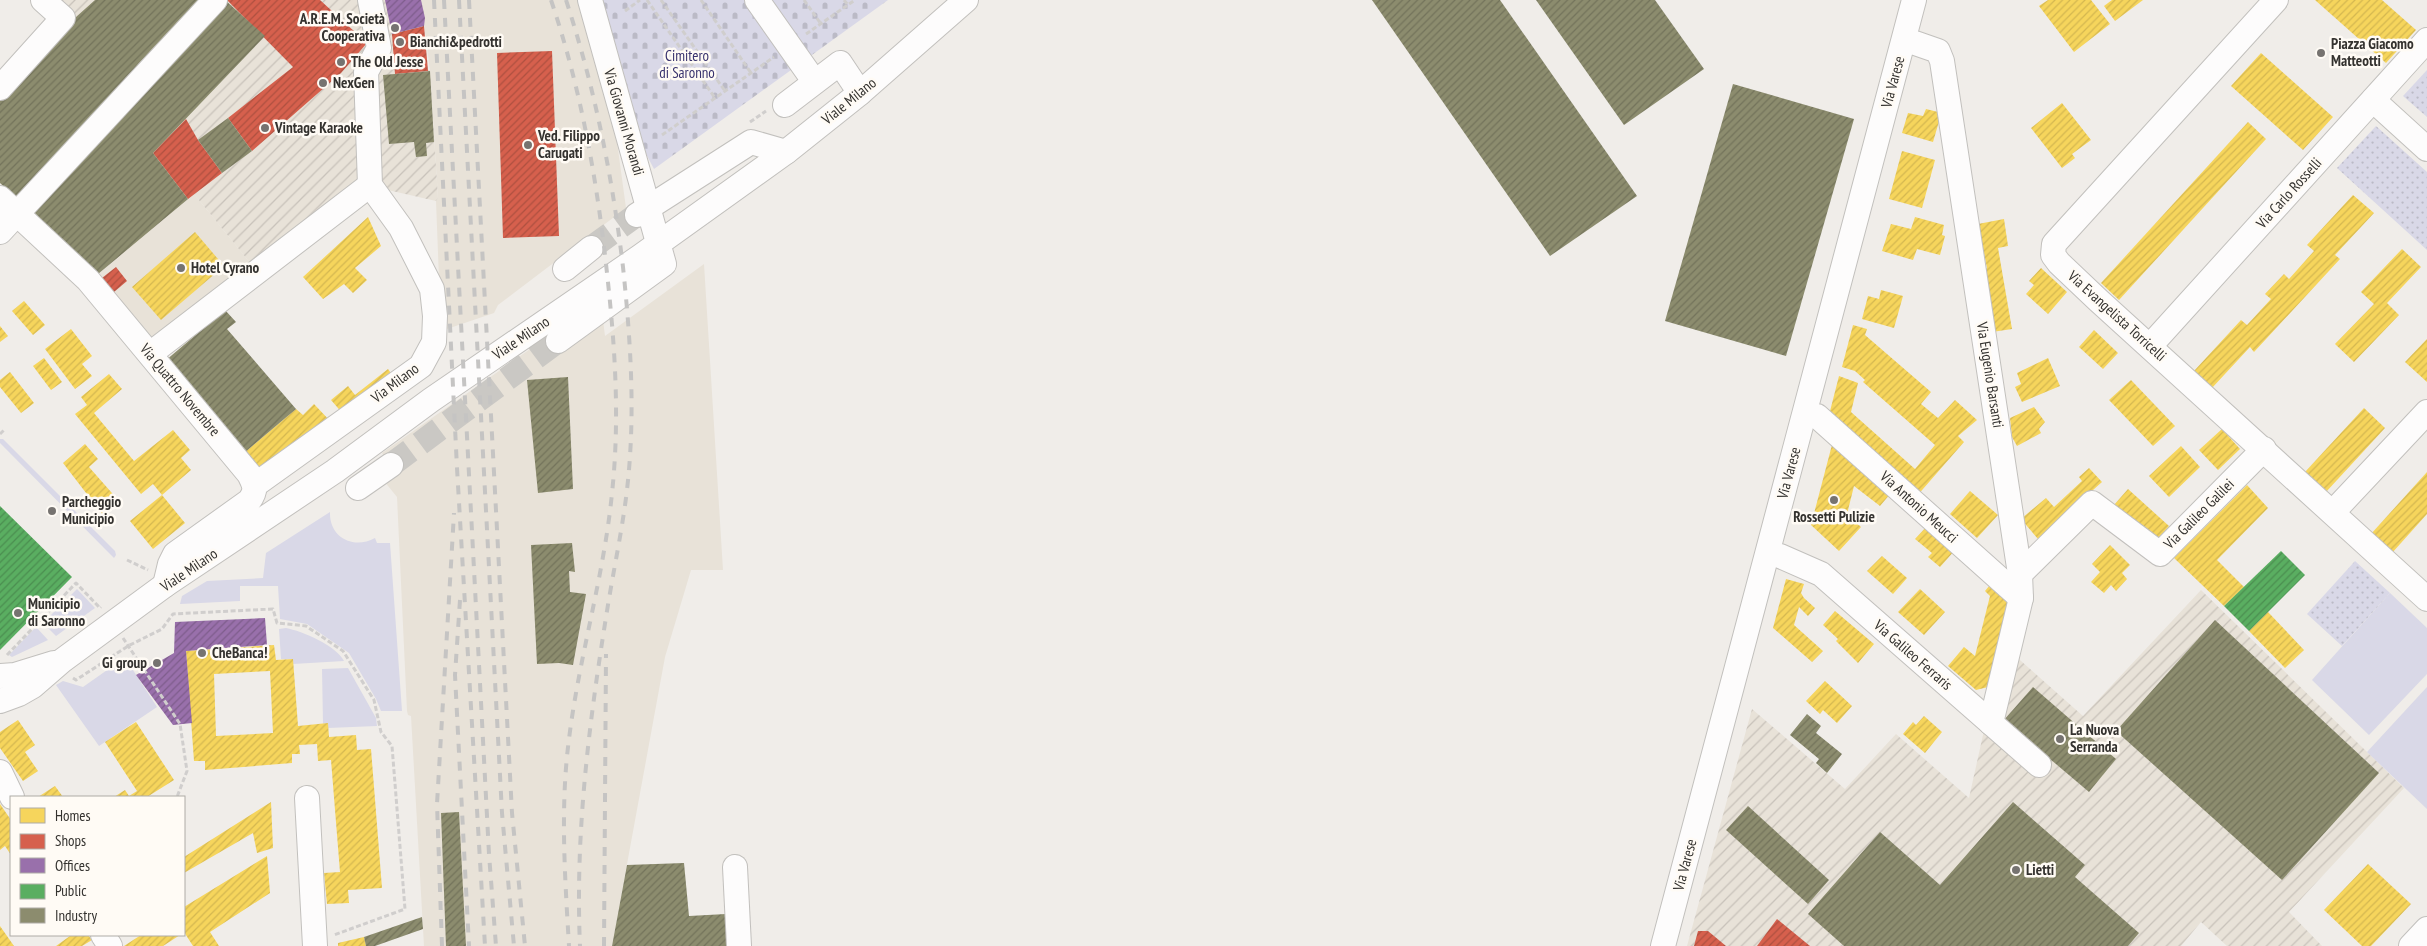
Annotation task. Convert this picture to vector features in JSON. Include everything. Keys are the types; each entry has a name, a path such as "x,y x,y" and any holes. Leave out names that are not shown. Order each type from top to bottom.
{"street":[{"path":"0,88 63,18 44,0"},
{"path":"0,232 9,206 215,0"},
{"path":"150,354 370,185 366,72 379,48 370,0"},
{"name":"Via Giovanni Morandi","path":"558,342 664,264 658,244 642,212 590,0"},
{"path":"757,0 814,82"},
{"name":"Viale Milano","path":"0,701 67,668 107,612 157,579 293,500 431,400 658,244 786,152 860,93 966,0"},
{"name":"Via Varese","path":"1663,946 1914,0"},
{"name":"Via Varese","path":"1676,946 1926,0"},
{"name":"Via Evangelista Torricelli","path":"2270,2 2054,244 2053,254 2059,263 2427,599"},
{"name":"Via Carlo Rosselli","path":"2150,346 2427,40"},
{"name":"Via Eugenio Barsanti","path":"1915,43 1938,51 1942,61 2020,574 2021,598 1991,724"},
{"path":"785,105 840,63 860,93"},
{"path":"2373,100 2427,150"},
{"path":"642,212 751,142 786,152"},
{"name":"Via Milano","path":"255,485 421,366 434,342 435,316 432,289 401,228 370,185"},
{"name":"Via Quattro Novembre","path":"9,206 88,280 249,474 255,485"},
{"path":"565,269 591,248"},
{"path":"2333,512 2427,412"},
{"name":"Via Antonio Meucci","path":"1817,416 2021,598"},
{"name":"Via Galileo Galilei","path":"2020,574 2092,503 2160,554 2264,449"},
{"path":"358,488 391,465"},
{"path":"157,579 170,564 175,554 249,501 255,493 255,485"},
{"name":"Via Galileo Ferraris","path":"1780,556 1813,568 1821,574 2039,765"},
{"name":"Viale Milano","path":"8,676 67,668"},
{"path":"0,772 12,796"},
{"path":"0,786 10,800"},
{"path":"307,798 315,944"},
{"path":"735,866 739,946"},
{"path":"2411,946 2427,929"}],"path":[{"path":"625,11 640,0"},
{"path":"647,0 715,98"},
{"path":"661,0 725,91"},
{"path":"701,0 751,73"},
{"path":"804,0 821,24"},
{"path":"844,0 848,5"},
{"path":"662,135 855,0"},
{"path":"0,434 4,430"},
{"path":"128,560 151,572 157,579"},
{"path":"8,676 14,663 6,654 76,584 107,612 180,724 187,771 177,796"},
{"path":"67,668 76,680 128,646 162,629 173,614 273,609 277,623 306,626 343,651 374,700 381,732 392,746 406,909 315,944"},
{"path":"93,614 107,612"}],"shaded area":[{"path":"58,0 421,0 425,18 428,70 430,71 438,198 436,201 357,183 251,264 194,194 98,274 0,183 0,101 76,17"},
{"path":"421,0 580,0 617,142 626,208 498,305 494,313 441,331 436,201 438,198 430,71"},
{"path":"194,194 251,264 152,340 98,274"},
{"path":"704,264 723,570 691,570 665,657 612,946 424,946 411,716 408,715 407,711 397,497 384,481 398,475 382,453 553,333 603,320 605,336"},
{"path":"2201,590 2404,788 2289,912 2322,946 2227,946 2201,922 2181,946 1687,946 1752,709 1845,789 1896,734 1969,798 2003,645 2083,716"}],"green space":[{"name":"Cimitero di Saronno","path":"600,0 888,0 654,169 645,152"},
{"path":"2427,70 2427,117 2403,96"},
{"path":"2376,126 2427,172 2427,250 2337,168"},
{"path":"0,439 3,439 115,551 116,555 114,558 0,443"},
{"path":"330,512 334,528 344,539 359,543 375,538 377,543 390,543 402,711 381,711 349,653 307,624 280,619 278,586 240,586 240,601 180,604 182,596 207,581 263,578 266,553"},
{"path":"2355,561 2390,593 2342,646 2307,614"},
{"path":"77,589 95,608 56,636 43,623"},
{"path":"2390,593 2427,628 2427,674 2369,735 2312,680"},
{"path":"36,627 48,640 12,657 9,655"},
{"path":"286,628 301,632 327,645 340,655 344,661 293,664 292,659 281,659 279,629"},
{"path":"120,661 129,664 157,707 99,746 56,685 63,681 83,687"},
{"path":"348,668 376,718 377,726 328,728 323,724 322,669"},
{"path":"2427,687 2427,809 2367,752"}],"building: Homes":[{"path":"2048,0 2091,0 2110,24 2074,52 2039,6"},
{"path":"2112,0 2143,0 2115,21 2104,6"},
{"path":"2315,0 2382,0 2416,30 2386,63"},
{"path":"2261,53 2333,117 2303,150 2231,86"},
{"path":"2062,103 2091,140 2072,154 2075,158 2062,168 2031,128"},
{"path":"1926,109 1938,112 1940,118 1933,142 1902,133 1908,113 1923,116"},
{"path":"2248,122 2266,139 2119,300 2101,283"},
{"path":"1902,151 1935,160 1922,208 1889,199"},
{"path":"2353,195 2374,213 2335,255 2340,259 2254,352 2250,347 2212,388 2194,371 2241,320 2247,325 2271,299 2265,294 2284,274 2289,279 2314,251 2307,245"},
{"path":"368,217 381,246 355,268 367,280 353,293 344,284 323,299 303,277"},
{"path":"1915,217 1944,225 1942,235 1945,236 1940,255 1917,249 1913,260 1882,251 1891,224 1911,229"},
{"path":"2004,219 2008,246 1998,248 2012,329 1992,332 1982,272 1987,268 1978,224"},
{"path":"195,232 224,266 161,320 132,287"},
{"path":"2402,249 2421,267 2387,303 2399,315 2354,362 2335,344 2374,304 2361,292"},
{"path":"2041,268 2067,292 2048,314 2026,294 2034,285 2029,281"},
{"path":"1881,290 1903,296 1894,328 1862,319 1868,296 1879,299"},
{"path":"24,301 45,325 33,335 12,311"},
{"path":"1853,325 1867,329 1865,335 1931,392 1921,404 1938,418 1955,400 1977,420 1958,436 1964,442 1916,497 1828,419 1839,376 1858,383 1851,412 1915,469 1935,445 1863,382 1865,380 1855,371 1842,367"},
{"path":"0,326 8,336 0,342"},
{"path":"71,329 92,356 82,364 92,376 75,389 45,349"},
{"path":"2094,330 2118,353 2103,369 2079,347"},
{"path":"2427,339 2427,382 2405,362"},
{"path":"44,358 62,382 51,390 33,366"},
{"path":"2048,358 2060,386 2022,402 2015,387 2021,384 2017,373"},
{"path":"388,369 393,376 344,415 331,400 348,386 355,395"},
{"path":"10,372 34,403 21,413 0,387 0,380"},
{"path":"109,374 122,389 94,413 134,461 173,430 190,450 181,458 191,470 162,495 153,484 141,494 75,414 87,405 81,397"},
{"path":"2131,380 2175,426 2153,446 2109,400"},
{"path":"314,404 332,423 261,473 244,453 296,409 303,415"},
{"path":"2034,407 2045,422 2039,429 2041,433 2017,446 2012,437 2010,418"},
{"path":"2364,408 2385,428 2326,492 2305,472"},
{"path":"2222,429 2240,449 2218,470 2199,450"},
{"name":"Rossetti Pulizie","path":"1833,441 1891,493 1880,506 1854,486 1847,514 1861,527 1839,551 1811,525"},
{"path":"85,444 98,459 89,467 119,501 103,515 63,463"},
{"path":"2181,446 2200,467 2169,497 2149,476"},
{"path":"2089,468 2102,482 2038,539 2021,519 2046,498 2054,507 2082,481 2079,477"},
{"path":"2427,472 2427,514 2392,553 2371,534"},
{"path":"2247,485 2268,508 2217,560 2244,587 2224,606 2174,558"},
{"path":"2128,489 2169,526 2155,542 2114,505"},
{"path":"1970,491 1998,515 1977,538 1950,514"},
{"path":"162,495 185,523 153,549 130,521"},
{"path":"1928,525 1956,549 1940,567 1928,557 1932,553 1915,539"},
{"path":"2110,545 2130,565 2122,573 2127,579 2116,591 2111,585 2104,593 2091,582 2100,572 2092,564"},
{"path":"1882,556 1907,578 1893,594 1867,571"},
{"path":"1786,579 1804,584 1801,593 1815,608 1808,616 1799,607 1794,625 1823,651 1812,662 1773,628"},
{"path":"1994,580 2012,596 1988,687 1976,690 1948,666 1964,647 1975,656 1990,596 1985,591"},
{"path":"1920,589 1945,612 1924,635 1898,612"},
{"path":"1835,611 1874,644 1858,663 1836,641 1838,639 1823,625"},
{"path":"2268,612 2304,650 2285,668 2249,631"},
{"path":"274,645 276,660 293,659 298,726 328,723 329,737 356,735 357,750 371,749 382,888 348,890 349,903 327,904 324,873 340,872 331,760 318,761 317,744 299,745 300,754 292,754 292,763 205,770 205,761 194,761 186,651","holes":["270,671 273,733 216,736 214,674"]},
{"path":"1825,681 1852,706 1837,723 1823,710 1820,714 1806,701"},
{"path":"1924,716 1942,732 1925,753 1903,734 1913,722 1916,725"},
{"path":"18,720 35,745 25,752 38,771 23,781 0,748 0,732"},
{"path":"136,722 174,780 149,796 129,796 137,791 105,742"},
{"path":"55,786 62,796 40,796"},
{"path":"125,790 129,796 116,796"},
{"path":"271,802 273,848 257,853 253,833 185,872 185,856"},
{"path":"0,804 10,819 10,854 5,846 0,850"},
{"path":"267,856 270,893 210,932 219,946 193,946 185,934 185,906"},
{"path":"2368,864 2411,904 2371,946 2362,946 2324,910"},
{"path":"0,926 14,946 0,946"},
{"path":"70,936 89,936 92,940 82,946 56,946"},
{"path":"139,936 178,936 163,946 124,946"},
{"path":"364,937 366,946 338,946 338,943"}],"building: Shops":[{"path":"227,0 320,0 367,43 341,73 252,151 228,118 293,67"},
{"path":"424,26 428,71 395,74 392,34"},
{"name":"Ved. Filippo Carugati","path":"552,51 559,236 503,238 497,53"},
{"path":"186,119 198,140 222,173 188,199 153,153"},
{"path":"116,267 127,281 114,292 102,278"},
{"path":"1777,919 1810,946 1757,946"},
{"path":"1698,931 1708,931 1726,946 1694,946"}],"building: Offices":[{"path":"385,0 421,0 425,18 424,26 392,34"},
{"path":"265,618 267,645 186,651 192,723 173,725 136,675 174,653 175,622"}],"building: Public":[{"name":"Municipio di Saronno","path":"0,506 72,577 0,650"},
{"path":"2281,551 2305,575 2249,631 2224,606"}],"building: Industry":[{"path":"95,0 198,0 141,61 19,200 0,183 0,101 76,17"},
{"path":"225,0 265,36 153,153 188,199 98,274 31,211"},
{"path":"1372,0 1500,0 1637,196 1550,256"},
{"path":"1536,0 1655,0 1704,69 1624,125"},
{"path":"430,71 434,142 426,143 427,156 416,157 414,142 389,144 383,75"},
{"path":"1733,84 1854,119 1786,356 1665,321"},
{"path":"228,118 252,151 222,173 198,140"},
{"path":"225,310 236,322 227,329 296,409 244,453 165,361"},
{"path":"568,377 573,489 538,493 527,380"},
{"path":"572,543 575,572 569,571 570,592 586,594 573,665 559,663 537,664 531,545"},
{"path":"2215,620 2379,773 2282,880 2116,731"},
{"name":"La Nuova Serranda","path":"2033,687 2116,759 2089,792 2004,720"},
{"path":"1807,714 1821,726 1816,733 1842,754 1827,773 1816,763 1819,759 1790,735"},
{"path":"2013,802 2085,865 2075,877 2139,933 2128,946 1844,946 1808,914 1880,832 1940,885"},
{"path":"1748,806 1829,880 1808,904 1726,830"},
{"path":"459,812 466,946 446,946 441,813"},
{"path":"684,863 689,916 726,914 728,946 612,946 627,865"},
{"path":"422,917 423,929 375,946 366,946 364,937"}],"tunnel":[{"path":"591,248 635,216"},
{"path":"391,465 558,341"}],"railway":[{"path":"434,0 457,468 485,946"},
{"path":"444,0 489,854 496,946"},
{"path":"459,0 502,813 514,946"},
{"path":"469,0 512,813 525,946"},
{"path":"551,0 571,67 593,169 610,300 616,383 616,438 608,524 598,586 573,708 566,765 564,842 569,946"},
{"path":"566,0 594,99 614,199 626,296 632,411 626,498 600,653 589,736 580,862 580,946"},
{"path":"442,946 437,804 454,513"},
{"path":"460,600 455,675 469,946"},
{"path":"604,946 606,654"}],"place":[{"name":"A.R.E.M. Società Cooperativa","path":"395,28"},
{"name":"Bianchi&pedrotti","path":"400,42"},
{"name":"Piazza Giacomo Matteotti","path":"2321,53"},
{"name":"The Old Jesse","path":"341,62"},
{"name":"NexGen","path":"323,83"},
{"name":"Vintage Karaoke","path":"265,128"},
{"name":"Ved. Filippo Carugati","path":"528,145"},
{"name":"Hotel Cyrano","path":"181,268"},
{"name":"Rossetti Pulizie","path":"1834,500"},
{"name":"Parcheggio Municipio","path":"52,511"},
{"name":"Municipio di Saronno","path":"18,613"},
{"name":"CheBanca!","path":"202,653"},
{"name":"Gi group","path":"157,663"},
{"name":"La Nuova Serranda","path":"2060,739"},
{"name":"Lietti","path":"2016,870"}]}
